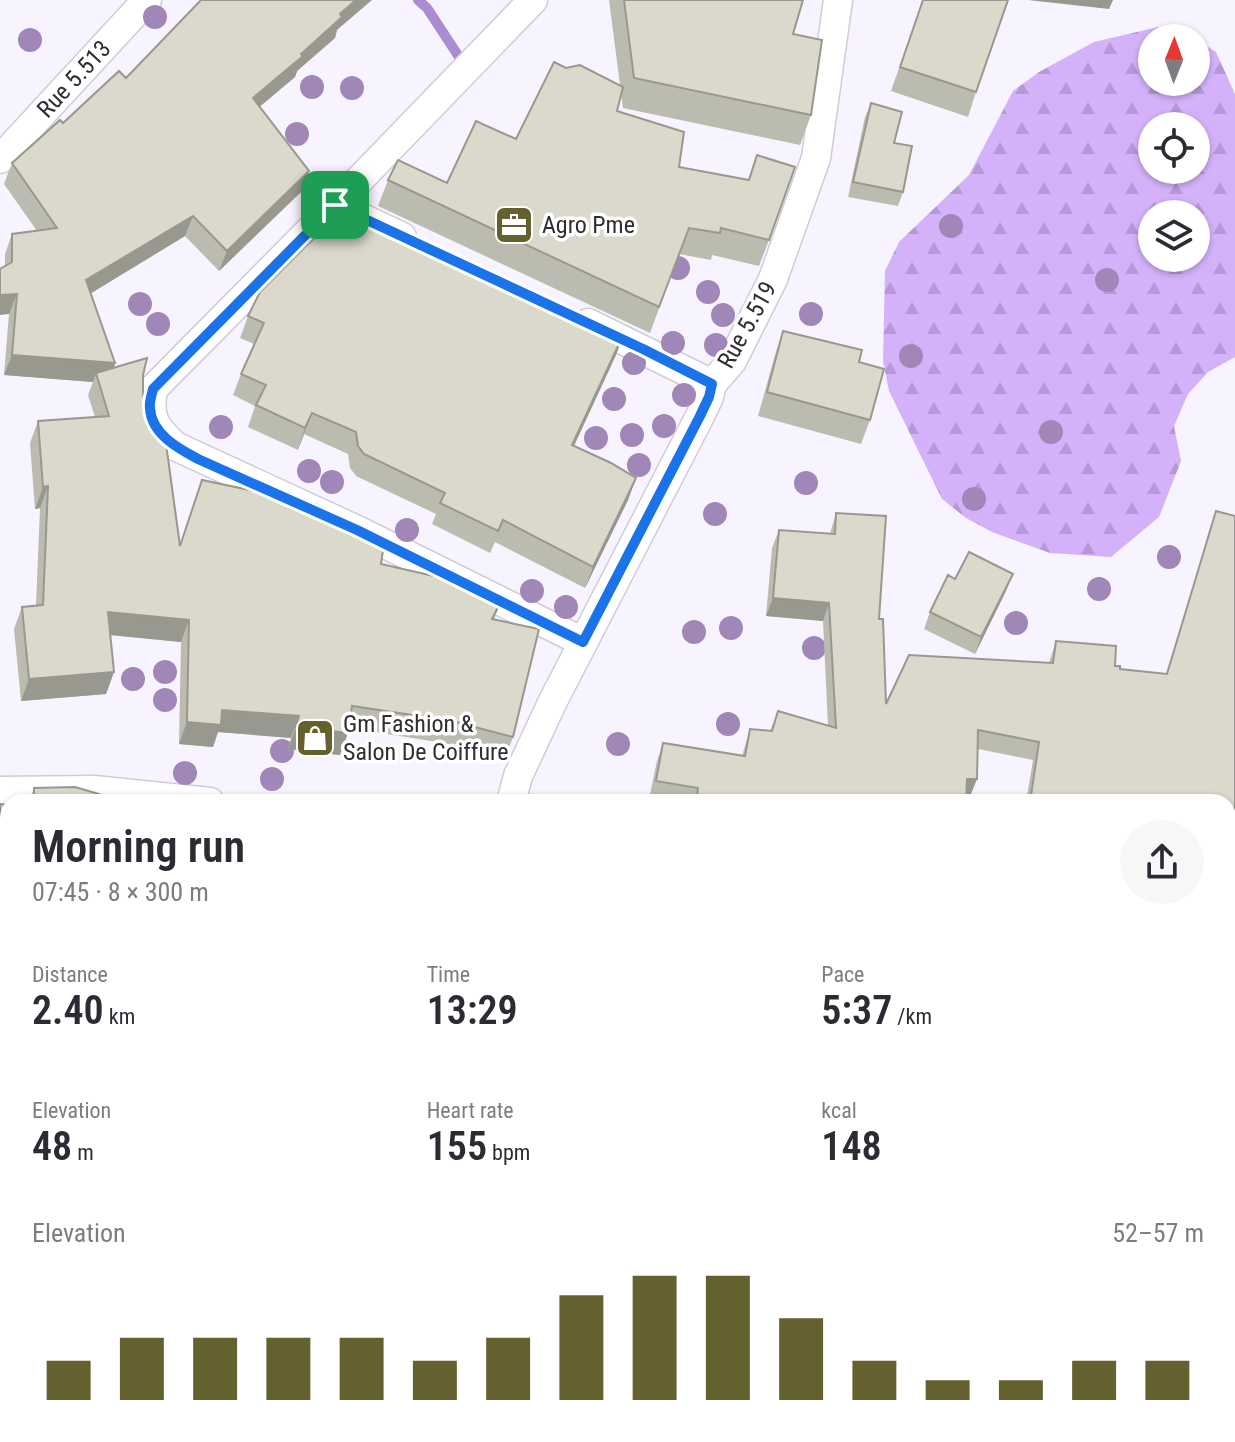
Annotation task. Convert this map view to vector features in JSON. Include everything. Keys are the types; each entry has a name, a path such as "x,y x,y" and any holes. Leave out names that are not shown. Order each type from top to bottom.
{"street":[{"name":"Rue 5.513","path":"0,159 147,0"},
{"path":"533,0 153,389 149,410 161,432 175,446 198,459 357,530 583,642"},
{"name":"Rue 5.519","path":"513,794 518,776 583,642 700,416 712,384 732,361 773,279 816,158 838,0"},
{"path":"335,205 433,251"},
{"path":"559,310 712,384"},
{"path":"0,791 94,790 133,794"}],"green space":[{"path":"1138,32 1138,96 1210,96 1210,48 1216,52 1235,94 1235,357 1208,372 1188,394 1174,426 1181,461 1159,517 1111,557 1050,553 992,532 966,518 942,499 889,391 883,361 885,271 899,242 969,175 1013,91 1039,72 1094,42"}],"building":[{"path":"201,0 356,0 301,54 303,56 253,98 309,171 227,251 193,216 86,280 115,363 12,355 17,294 0,295 0,269 12,262 12,234 57,228 12,163 60,120 63,123 119,71 126,78"},
{"path":"624,0 803,0 793,34 822,40 811,115 634,78"},
{"path":"923,0 1008,0 976,92 900,67"},
{"path":"554,62 566,68 580,65 623,87 617,111 684,132 679,167 749,180 757,155 795,167 769,240 721,228 720,233 689,228 659,307 388,180 398,160 447,183 476,121 516,139"},
{"path":"871,103 902,112 894,143 912,146 903,192 853,182"},
{"path":"340,212 365,224 370,215 624,333 572,445 636,478 593,567 503,520 498,531 440,503 445,493 364,454 358,446 356,432 312,413 305,428 256,405 266,385 241,374 264,323 248,316 260,292"},
{"path":"783,331 862,350 859,362 884,369 870,420 767,392"},
{"path":"147,358 143,395 151,413 164,429 180,546 202,480 316,504 352,521 349,531 385,537 381,564 460,582 501,601 492,619 539,629 513,737 452,721 352,706 348,733 296,727 299,716 222,710 221,725 187,722 189,620 108,612 114,672 29,679 22,607 43,605 48,486 43,487 38,421 109,416 96,373"},
{"path":"1216,511 1235,516 1235,794 1031,794 1039,742 978,730 977,779 967,779 966,794 697,794 698,788 656,781 663,743 745,756 750,729 772,731 778,711 836,728 829,603 773,598 779,530 835,534 836,513 886,516 879,619 883,619 886,704 909,655 1053,663 1056,641 1116,646 1115,666 1120,666 1120,669 1167,674"},
{"path":"969,552 1013,574 981,637 930,612 948,575 955,579"},
{"path":"75,787 99,794 34,794 34,788"}],"waterway":[{"path":"418,0 427,8 463,63"}],"place":[{"name":"Agro Pme","path":"514,225"},
{"name":"Gm Fashion & Salon De Coiffure","path":"315,738"}],"route":[{"path":"335,205 712,384 709,397 659,499 583,642 357,530 198,459 175,446 161,432 149,410 153,389 335,205"}]}
